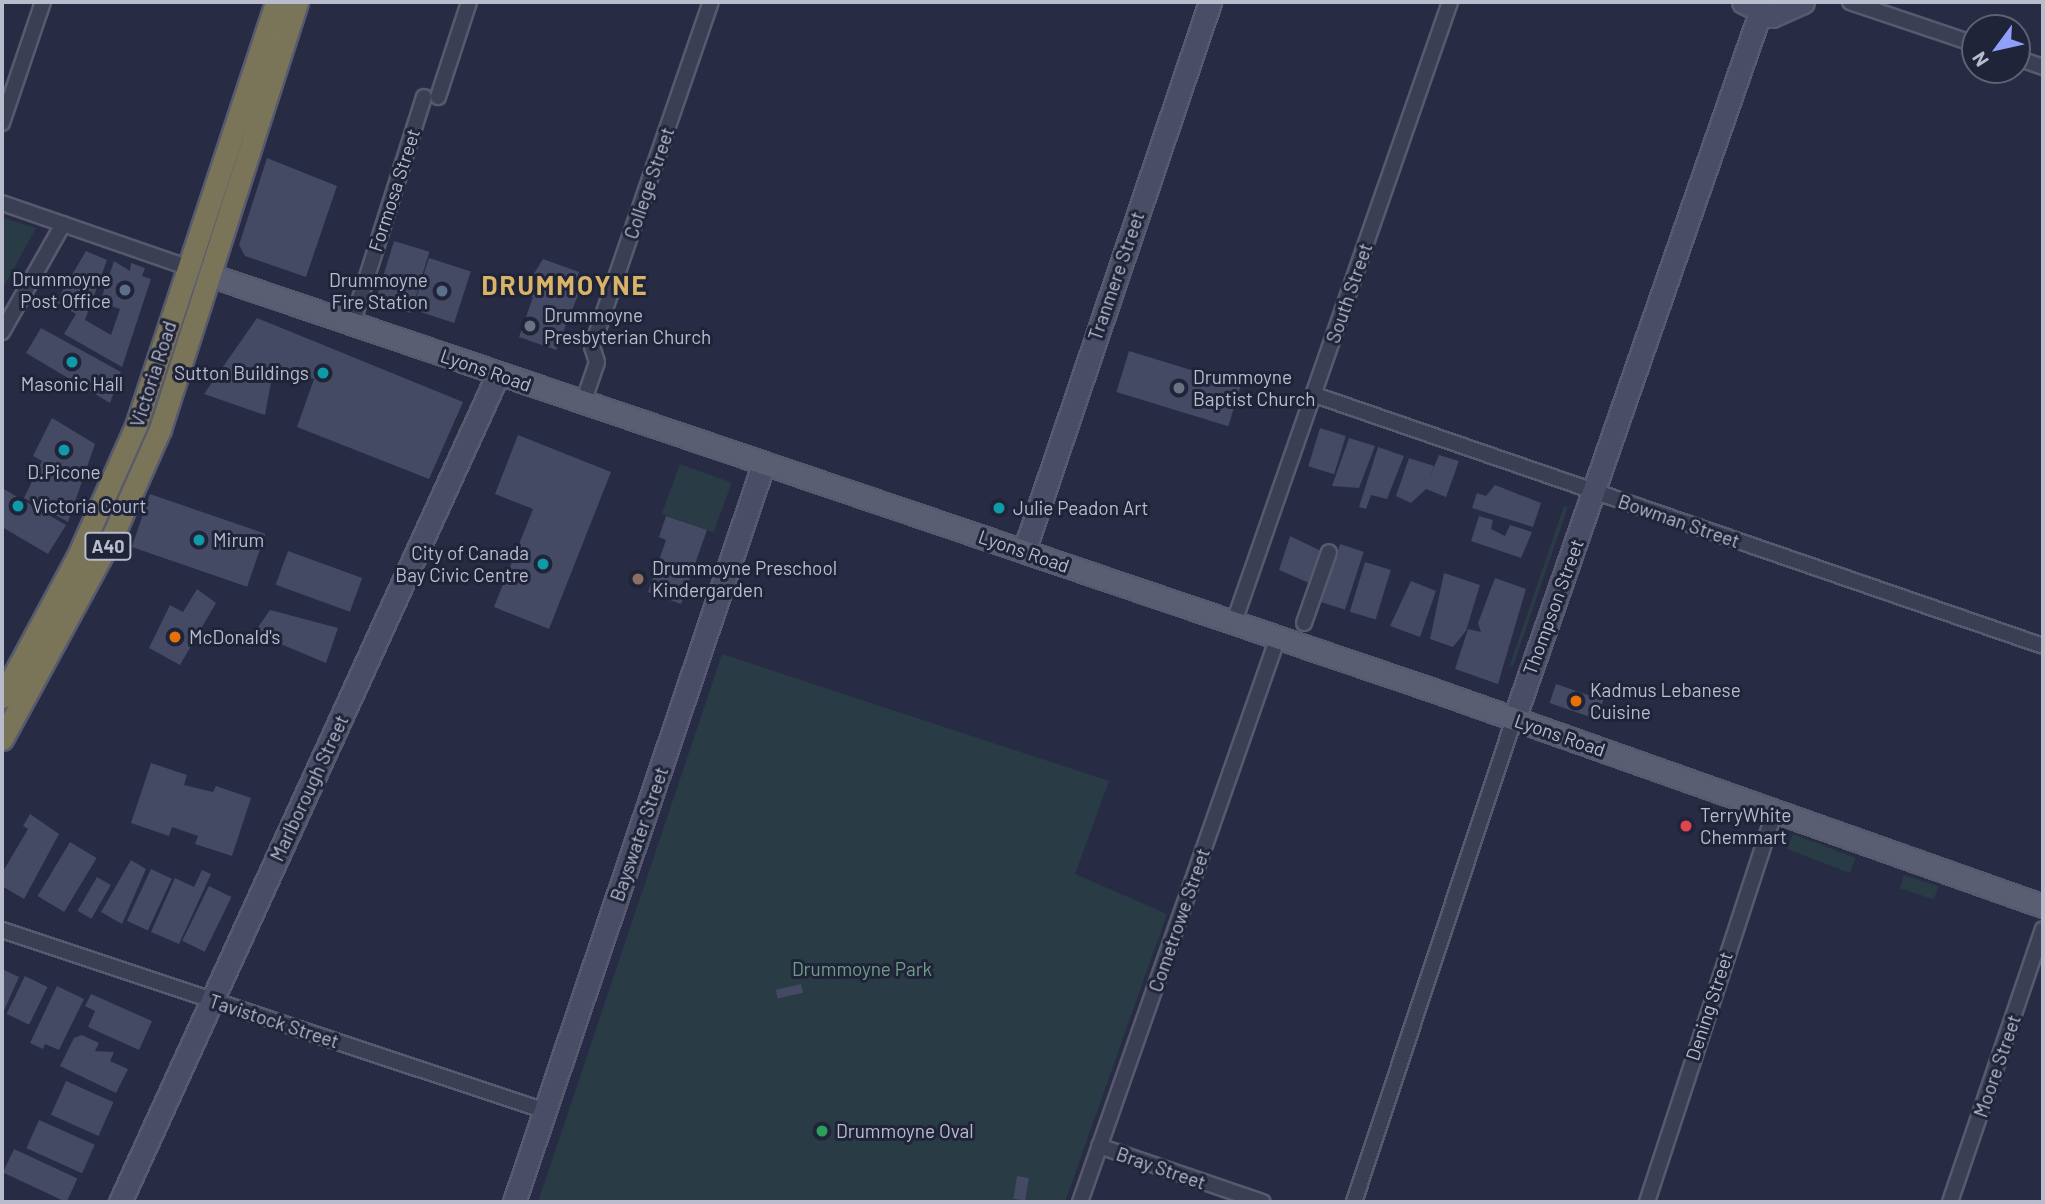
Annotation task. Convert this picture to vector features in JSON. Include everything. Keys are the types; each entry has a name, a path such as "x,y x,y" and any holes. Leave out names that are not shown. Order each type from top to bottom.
{"highway":[{"name":"Victoria Road","path":"2,696 110,489 276,2"},
{"name":"Victoria Road","path":"2,739 114,533 160,429 297,2"}],"main road":[{"name":"Lyons Road","path":"187,267 763,465 1278,637 2043,906"}],"street":[{"path":"2,123 43,2"},
{"name":"Formosa Street","path":"352,324 381,230 469,2"},
{"name":"College Street","path":"583,403 597,362 592,347 711,2"},
{"name":"Tranmere Street","path":"1024,551 1210,2"},
{"name":"South Street","path":"1234,622 1450,2"},
{"path":"1751,8 1784,14 1803,2"},
{"path":"1850,2 1961,39"},
{"name":"Thompson Street","path":"1354,1202 1514,719 1594,491 1751,8"},
{"name":"Lyons Road","path":"2,203 187,267"},
{"path":"2,332 63,224"},
{"name":"Marlborough Street","path":"120,1202 498,374"},
{"name":"Bowman Street","path":"1315,395 2043,646"},
{"name":"Bayswater Street","path":"514,1202 763,465"},
{"path":"1304,623 1329,552"},
{"name":"Cometrowe Street","path":"1080,1202 1278,637"},
{"name":"Dening Street","path":"1647,1202 1775,810"},
{"name":"Moore Street","path":"1950,1202 2043,929"},
{"name":"Tavistock Street","path":"2,930 545,1111"},
{"name":"Bray Street","path":"1099,1146 1263,1202"}],"green space":[{"path":"2,217 36,228 2,290"},
{"path":"680,464 732,483 714,533 662,514"},
{"path":"1564,506 1568,507 1513,666 1510,665"},
{"name":"Drummoyne Park","path":"722,654 1109,781 1075,874 1167,914 1065,1202 538,1202"},
{"path":"1793,834 1856,858 1850,873 1787,849"},
{"path":"1904,875 1938,886 1934,899 1900,888"}],"building":[{"path":"267,158 337,186 306,277 245,256 239,245"},
{"path":"394,241 429,252 411,313 375,302"},
{"path":"86,251 107,260 85,320 111,335 120,309 100,302 114,261 130,271 131,263 145,268 142,276 151,279 122,367 64,334 76,314 56,302"},
{"name":"Drummoyne Fire Station","path":"429,258 471,272 454,323 412,309"},
{"path":"543,259 579,272 574,286 581,288 556,350 519,337 533,297 522,293"},
{"path":"257,318 463,402 429,479 297,427 314,379 274,366 265,415 204,394"},
{"name":"Masonic Hall","path":"41,328 121,372 110,403 26,353"},
{"name":"Drummoyne Baptist Church","path":"1129,351 1241,385 1228,426 1116,392"},
{"path":"52,418 95,444 68,522 24,498 42,461 33,456"},
{"path":"1320,428 1346,436 1334,474 1308,466"},
{"name":"City of Canada Bay Civic Centre","path":"518,435 611,472 549,629 494,607 533,509 495,494"},
{"path":"1349,438 1375,446 1359,488 1332,486"},
{"path":"1378,447 1404,456 1387,499 1371,495 1366,509 1359,507"},
{"path":"1439,455 1459,461 1446,497 1426,489 1411,503 1396,496 1409,458 1434,466 1429,479"},
{"path":"1495,485 1541,503 1533,527 1472,508 1477,493 1486,496"},
{"name":"Victoria Court","path":"2,488 66,525 48,554 2,527"},
{"name":"Mirum","path":"150,494 265,534 247,587 132,547"},
{"path":"666,516 707,530 681,604 648,592 666,540 659,537"},
{"path":"1479,516 1493,520 1491,529 1505,536 1510,525 1532,532 1521,558 1471,541"},
{"path":"1290,536 1321,551 1309,583 1279,570"},
{"path":"1340,544 1364,552 1345,610 1321,602"},
{"path":"288,551 362,578 350,612 276,585"},
{"path":"1365,562 1391,570 1376,620 1350,612"},
{"path":"1444,573 1480,585 1466,631 1453,647 1430,639"},
{"path":"1495,578 1526,589 1498,684 1455,669 1468,629 1481,632 1478,623"},
{"path":"1411,581 1436,591 1420,637 1390,626"},
{"name":"McDonald's","path":"197,589 216,603 180,665 149,648 170,605 183,612"},
{"path":"270,610 338,628 326,663 254,633"},
{"name":"Kadmus Lebanese Cuisine","path":"1556,684 1603,700 1597,719 1549,703"},
{"path":"151,763 187,775 184,785 213,792 216,786 251,798 232,856 195,844 198,836 172,827 169,836 131,823"},
{"path":"30,814 59,834 24,899 2,886 2,873 28,829 23,826"},
{"path":"70,842 97,858 64,912 38,896"},
{"path":"131,860 146,869 122,924 101,912"},
{"path":"151,869 172,879 148,930 127,921"},
{"path":"202,870 211,874 179,944 151,932 175,878 194,887"},
{"path":"97,877 111,885 91,919 78,911"},
{"path":"209,886 231,897 205,952 182,941"},
{"path":"2,969 19,977 2,1015"},
{"path":"25,976 47,987 29,1025 7,1014"},
{"path":"801,984 803,993 778,999 776,990"},
{"path":"57,986 84,999 59,1050 45,1044 43,1049 30,1043"},
{"path":"91,994 152,1021 139,1050 88,1027 95,1011 85,1006"},
{"path":"82,1035 99,1043 95,1051 114,1052 110,1061 128,1069 116,1093 60,1066 74,1038"},
{"path":"66,1081 114,1102 98,1136 51,1115"},
{"path":"39,1120 95,1145 82,1173 26,1148"},
{"path":"14,1149 77,1179 66,1202 3,1173"},
{"path":"1017,1176 1029,1178 1025,1201 1013,1199"}],"place":[{"name":"Drummoyne Post Office","path":"125,290"},
{"name":"Drummoyne Fire Station","path":"442,291"},
{"name":"Drummoyne Presbyterian Church","path":"530,326"},
{"name":"Masonic Hall","path":"72,362"},
{"name":"Sutton Buildings","path":"323,373"},
{"name":"Drummoyne Baptist Church","path":"1179,388"},
{"name":"D.Picone","path":"64,450"},
{"name":"Victoria Court","path":"18,506"},
{"name":"Julie Peadon Art","path":"999,508"},
{"name":"Mirum","path":"199,540"},
{"name":"City of Canada Bay Civic Centre","path":"543,564"},
{"name":"Drummoyne Preschool Kindergarden","path":"638,579"},
{"name":"McDonald's","path":"175,637"},
{"name":"Kadmus Lebanese Cuisine","path":"1576,701"},
{"name":"TerryWhite Chemmart","path":"1686,826"},
{"name":"Drummoyne Oval","path":"822,1131"}],"district":[{"name":"DRUMMOYNE","path":"565,285"}]}
